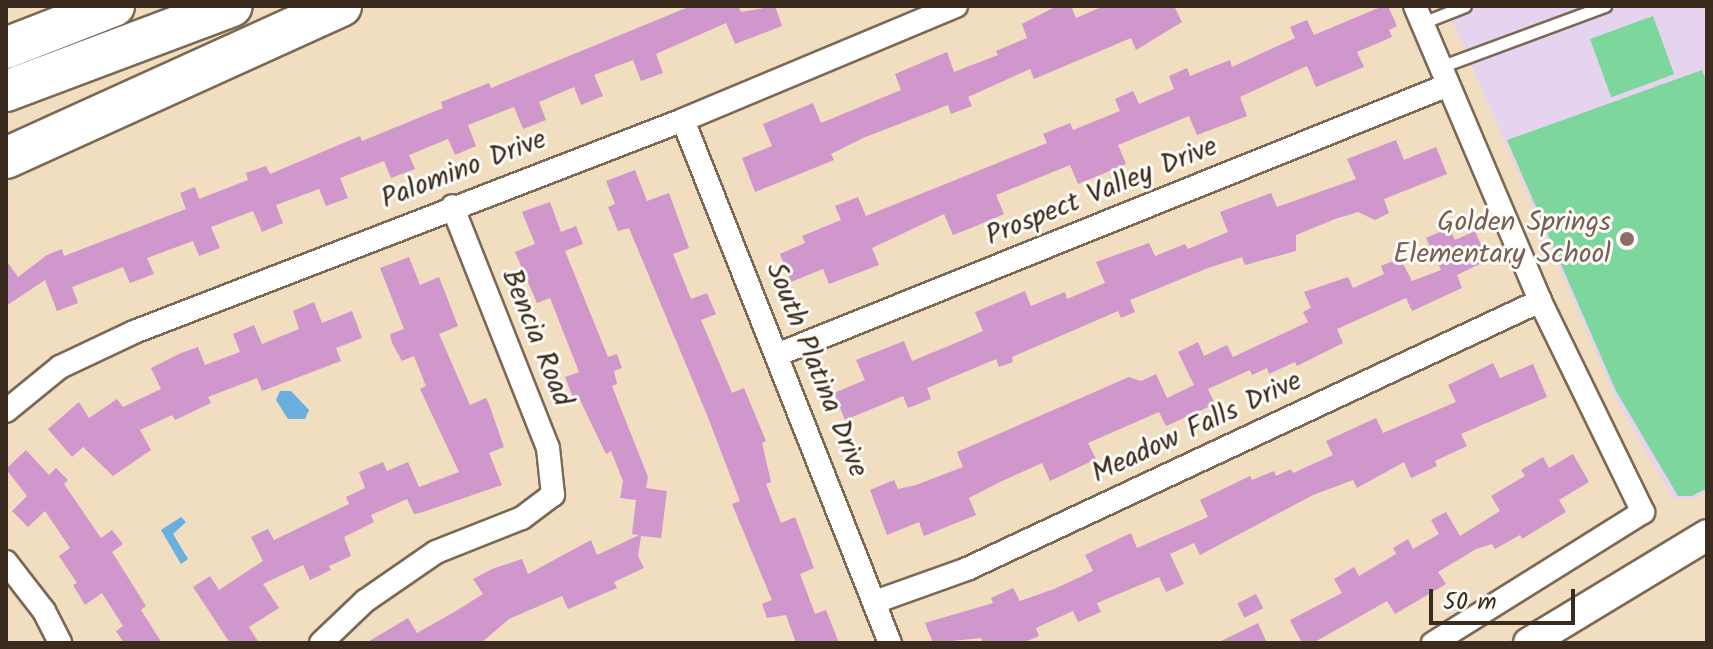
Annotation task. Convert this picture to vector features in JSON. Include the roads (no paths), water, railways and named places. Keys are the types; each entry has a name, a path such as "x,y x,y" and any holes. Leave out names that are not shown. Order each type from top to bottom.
{"highway":[{"path":"6,20 40,6"},
{"path":"6,48 114,6"},
{"path":"6,63 157,6"},
{"path":"6,91 232,6"},
{"path":"6,158 341,6"}],"main road":[{"path":"1529,643 1707,535"}],"street":[{"name":"Palomino Drive","path":"6,411 60,367 134,332 452,206 683,120 956,6"},
{"path":"1418,14 1540,301 1643,512 1433,643"},
{"name":"Prospect Valley Drive","path":"779,354 1444,76"},
{"name":"South Platina Drive","path":"683,120 779,354 890,643"},
{"name":"Bencia Road","path":"321,643 365,601 436,552 522,518 553,495 548,448 452,206"},
{"name":"Meadow Falls Drive","path":"875,602 967,569 1540,301"},
{"path":"6,562 44,611 60,643"}],"lane":[{"path":"1418,14 1465,6"},
{"path":"1444,76 1605,6"}],"water":[{"path":"280,391 291,391 309,410 305,419 288,419 276,400"},
{"path":"181,517 186,522 173,534 188,559 181,564 161,530"}],"place":[{"name":"Golden Springs Elementary School","path":"1627,239"}]}
